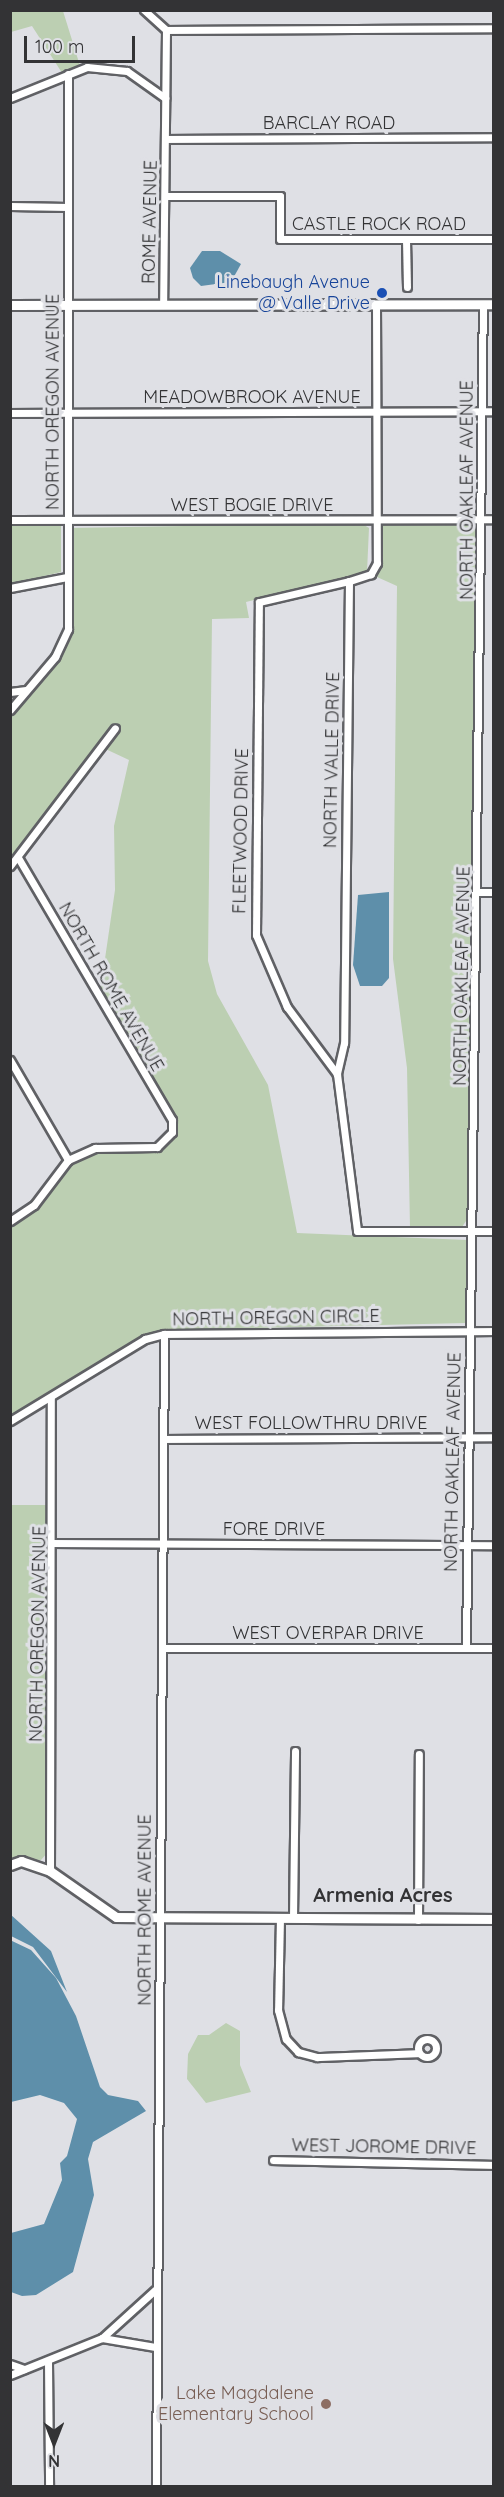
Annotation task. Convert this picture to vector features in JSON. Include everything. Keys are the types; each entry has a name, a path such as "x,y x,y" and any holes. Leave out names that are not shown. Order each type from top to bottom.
{"street":[{"path":"144,10 166,30 494,28"},
{"path":"166,30 166,139"},
{"path":"10,98 87,67 127,71 165,98"},
{"name":"NORTH OREGON AVENUE","path":"10,710 64,642 67,577 69,305 68,74"},
{"name":"BARCLAY ROAD","path":"166,139 494,137"},
{"name":"ROME AVENUE","path":"164,305 166,139"},
{"name":"CASTLE ROCK ROAD","path":"165,195 280,196 280,239 494,239"},
{"path":"10,206 68,207"},
{"path":"406,239 407,287"},
{"path":"350,581 371,574 377,562 373,519 376,304"},
{"path":"10,305 488,304"},
{"name":"NORTH OAKLEAF AVENUE","path":"466,1648 470,1331 474,1231 482,411 488,304"},
{"name":"MEADOWBROOK AVENUE","path":"10,412 494,411"},
{"name":"WEST BOGIE DRIVE","path":"10,520 494,519"},
{"path":"10,588 67,577"},
{"name":"FLEETWOOD DRIVE","path":"337,1074 287,1007 256,935 259,602 350,581"},
{"name":"NORTH VALLE DRIVE","path":"350,581 344,1043 337,1074 357,1231 474,1231"},
{"path":"10,692 26,690"},
{"path":"10,866 115,728"},
{"name":"NORTH ROME AVENUE","path":"18,858 172,1120 172,1132 157,1147 95,1148 68,1160"},
{"path":"478,892 494,892"},
{"path":"10,1060 68,1160 34,1204 10,1221"},
{"path":"474,1231 494,1231"},
{"name":"NORTH OREGON CIRCLE","path":"10,1421 145,1339 164,1334 494,1331"},
{"name":"NORTH ROME AVENUE","path":"156,2487 155,2290 164,1334"},
{"name":"NORTH OREGON AVENUE","path":"50,1870 54,1543 51,1398"},
{"name":"WEST FOLLOWTHRU DRIVE","path":"164,1439 494,1437"},
{"name":"FORE DRIVE","path":"54,1543 494,1545"},
{"name":"WEST OVERPAR DRIVE","path":"162,1648 494,1648"},
{"path":"294,1918 295,1751"},
{"path":"418,1920 419,1754"},
{"path":"10,1865 21,1861 50,1870 116,1917 494,1919"},
{"path":"280,1918 278,2010 286,2039 298,2052 317,2057 418,2053"},
{"name":"WEST JOROME DRIVE","path":"273,2160 494,2165"},
{"path":"10,2375 102,2338 155,2290"},
{"path":"102,2338 155,2347"},
{"path":"48,2361 49,2487"},
{"path":"10,2364 24,2369"}],"green space":[{"path":"10,11 63,11 81,69 64,76 32,26 11,32"},
{"path":"466,521 477,531 470,1215 462,1227 410,1228 407,1068 393,959 397,586 377,577 377,529 384,523"},
{"path":"11,523 61,526 61,572 11,584"},
{"path":"361,523 369,528 367,572 246,602 249,618 212,619 208,961 217,994 268,1085 297,1233 467,1240 466,1323 162,1330 11,1417 11,1225 37,1207 76,1161 103,1151 146,1153 162,1147 175,1125 100,993 115,890 114,826 129,760 97,745 11,859 10,719 70,640 70,528"},
{"path":"11,1505 50,1505 48,1852 41,1860 11,1859"},
{"path":"226,2023 240,2031 240,2065 251,2092 206,2103 187,2079 188,2054 198,2035 209,2035"}],"water":[{"path":"202,251 220,251 241,264 231,282 201,286 193,278 190,268"},
{"path":"389,892 389,978 382,986 360,986 353,965 358,895"},
{"path":"10,1914 51,1951 67,1992 33,1947 11,1936"},
{"path":"10,1940 31,1950 56,1978 76,2016 100,2087 108,2095 138,2101 146,2111 93,2142 88,2159 94,2195 73,2272 36,2295 22,2296 11,2292 11,2233 44,2224 62,2180 60,2163 67,2156 77,2119 64,2103 40,2095 11,2102"}],"place":[{"name":"Linebaugh Avenue @ Valle Drive","path":"382,293"},
{"name":"Lake Magdalene Elementary School","path":"326,2404"}],"district":[{"name":"Armenia Acres","path":"383,1894"}]}
